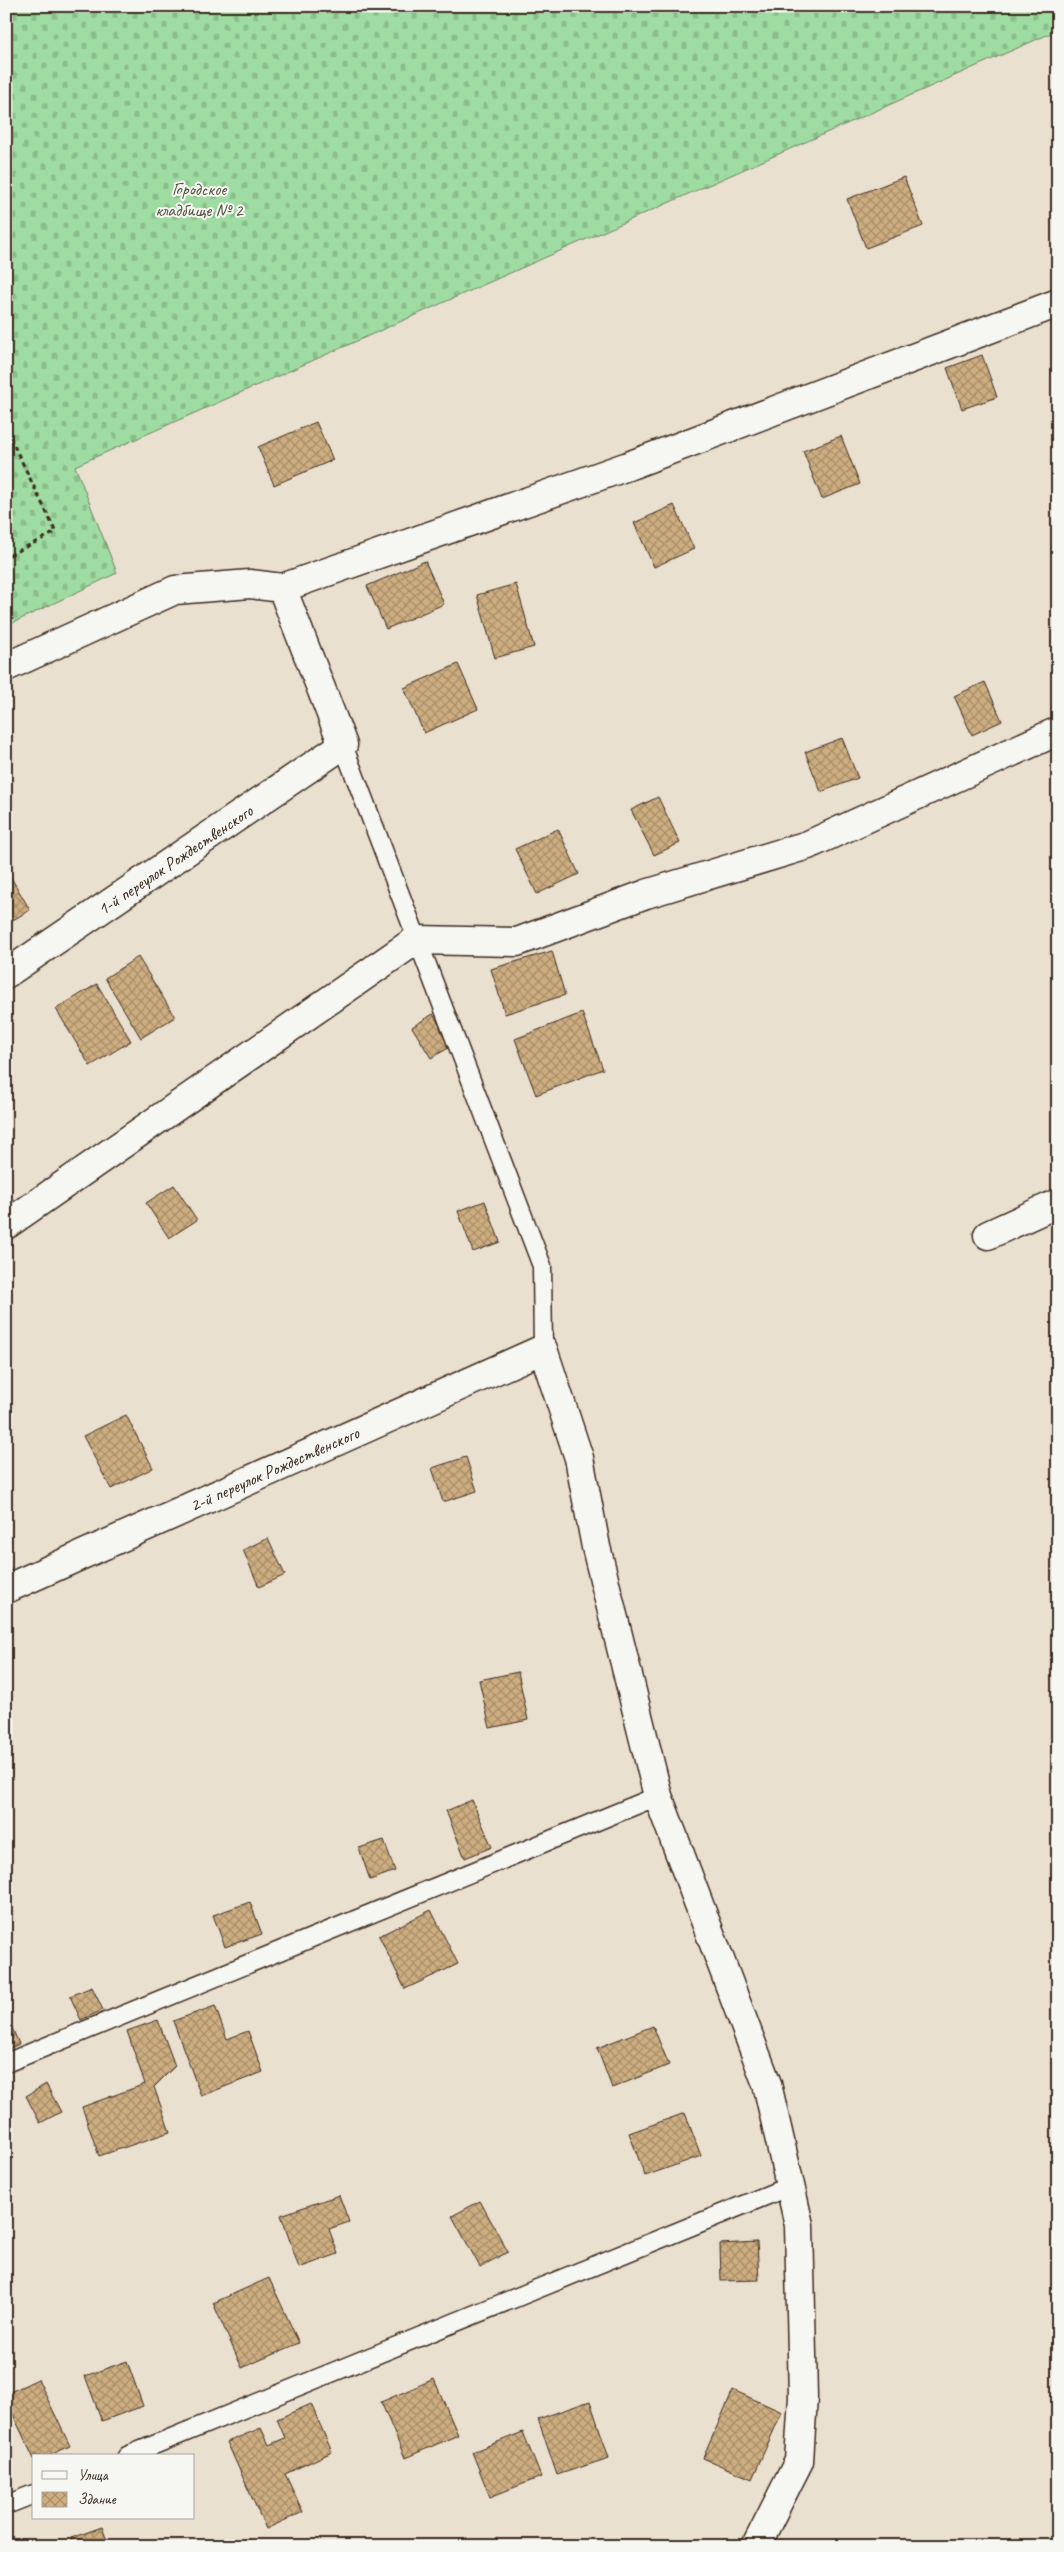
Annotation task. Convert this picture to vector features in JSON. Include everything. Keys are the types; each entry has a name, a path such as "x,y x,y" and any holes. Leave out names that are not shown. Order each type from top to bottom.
{"street":[{"path":"6,667 175,590 250,584 282,588 628,466 1058,303"},
{"path":"282,588 343,745"},
{"path":"6,1225 416,940 517,942 646,894 808,844 1058,731"},
{"name":"1-й переулок Рождественского","path":"6,974 343,745"},
{"path":"988,1234 1058,1204"},
{"path":"543,1349 579,1458 596,1547 658,1796 767,2084 799,2225 803,2397 800,2461 756,2546"},
{"name":"2-й переулок Рождественского","path":"6,1588 543,1349"}],"lane":[{"path":"343,745 542,1266 543,1349"},
{"path":"6,2063 658,1796"},
{"path":"132,2454 790,2186"},
{"path":"6,2505 32,2495"}],"path":[{"path":"6,429 56,532 6,556"}],"green space":[{"name":"Городское кладбище № 2","path":"6,6 1058,6 1058,30 75,466 117,573 6,626"}],"building":[{"path":"904,177 923,226 866,248 847,199"},
{"path":"982,355 997,397 962,409 947,368"},
{"path":"316,422 333,460 274,485 258,447"},
{"path":"841,436 860,484 822,499 803,451"},
{"path":"674,505 694,549 654,567 634,523"},
{"path":"425,561 444,604 386,629 367,586"},
{"path":"516,584 534,647 495,658 477,595"},
{"path":"458,664 478,709 424,733 404,688"},
{"path":"985,682 1002,721 972,735 954,696"},
{"path":"842,738 858,778 821,792 805,752"},
{"path":"658,797 680,843 654,855 631,810"},
{"path":"558,829 579,874 537,894 515,849"},
{"path":"6,869 30,910 6,924"},
{"path":"552,951 565,995 505,1014 491,969"},
{"path":"138,957 175,1017 141,1038 105,978"},
{"path":"97,984 131,1041 90,1066 56,1009"},
{"path":"582,1013 603,1069 536,1095 515,1039"},
{"path":"433,1014 452,1046 431,1058 412,1027"},
{"path":"174,1185 197,1220 169,1238 146,1203"},
{"path":"485,1201 500,1242 473,1252 458,1211"},
{"path":"126,1415 153,1468 111,1489 83,1436"},
{"path":"466,1457 477,1491 443,1502 432,1468"},
{"path":"268,1538 285,1575 259,1587 243,1550"},
{"path":"518,1672 528,1720 490,1728 479,1680"},
{"path":"472,1800 492,1847 465,1858 446,1811"},
{"path":"384,1840 395,1871 370,1880 359,1848"},
{"path":"250,1902 262,1934 225,1947 213,1915"},
{"path":"431,1910 458,1964 405,1989 379,1936"},
{"path":"92,1987 103,2010 81,2020 70,1996"},
{"path":"215,2006 227,2039 248,2031 263,2072 201,2096 173,2021"},
{"path":"6,2014 19,2044 6,2050"},
{"path":"158,2020 175,2066 154,2087 170,2132 99,2156 82,2107 145,2084 127,2031"},
{"path":"653,2026 669,2065 612,2088 597,2048"},
{"path":"46,2084 61,2112 40,2123 26,2096"},
{"path":"685,2113 701,2156 645,2176 629,2133"},
{"path":"339,2195 349,2222 329,2229 338,2254 299,2268 281,2215"},
{"path":"480,2201 508,2252 480,2267 452,2216"},
{"path":"757,2242 759,2280 721,2281 720,2244"},
{"path":"269,2278 299,2343 242,2368 213,2303"},
{"path":"127,2361 143,2406 102,2421 85,2376"},
{"path":"38,2379 70,2446 52,2454 32,2455 6,2400 6,2394"},
{"path":"434,2379 458,2435 405,2458 381,2402"},
{"path":"733,2390 782,2412 752,2479 703,2458"},
{"path":"590,2401 609,2458 557,2475 538,2419"},
{"path":"311,2404 332,2452 285,2474 303,2512 266,2529 227,2442 261,2428 269,2445 285,2438 277,2419"},
{"path":"523,2432 541,2477 490,2497 472,2452"},
{"path":"102,2527 109,2546 74,2546 71,2538"}]}
